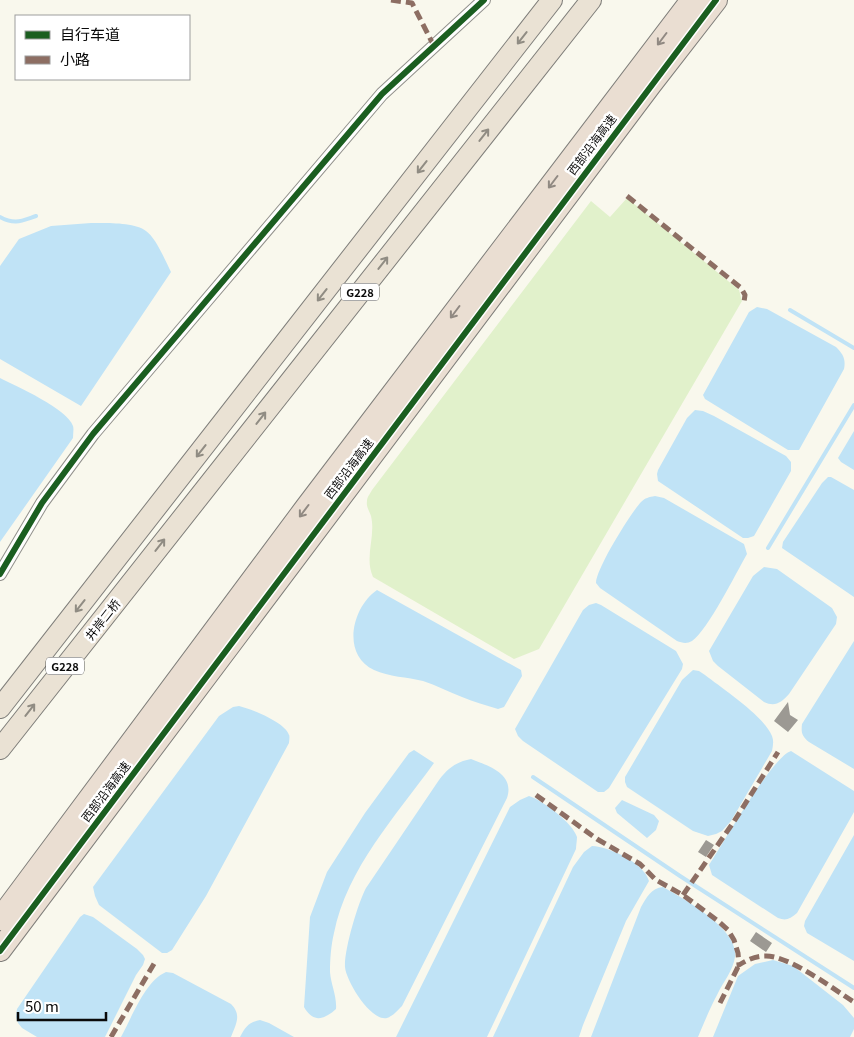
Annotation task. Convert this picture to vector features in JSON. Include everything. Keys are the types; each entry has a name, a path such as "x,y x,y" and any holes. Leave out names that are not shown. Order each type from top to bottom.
{"highway":[{"name":"井岸二桥","path":"0,708 552,0"},
{"name":"井岸二桥","path":"0,749 591,0"},
{"name":"西部沿海高速","path":"0,919 306,508 692,0"},
{"name":"西部沿海高速","path":"0,950 626,116 716,0"}],"street":[{"path":"0,574 42,503 100,427 382,94 484,0"}],"green space":[{"path":"627,198 739,290 742,301 539,649 514,659 373,577 370,562 372,524 367,500 372,490 591,201 610,217"}],"water":[{"path":"91,223 135,226 146,231 157,244 171,272 81,406 0,359 0,266 19,239 51,226"},
{"path":"757,307 767,309 836,347 844,359 844,369 799,450 788,450 705,399 703,395 749,312"},
{"path":"0,378 29,392 62,412 73,426 73,438 0,542"},
{"path":"695,410 714,416 786,456 791,462 791,471 754,536 743,538 658,481 658,470 687,418"},
{"path":"854,431 854,470 838,458"},
{"path":"828,477 854,490 854,597 782,548 783,542 822,483"},
{"path":"655,496 664,498 744,544 747,554 706,625 699,635 688,643 677,641 600,588 596,583 597,576 607,554 629,518 643,501"},
{"path":"764,567 777,569 832,608 837,617 836,624 789,694 775,704 764,702 718,666 713,661 709,651 753,576"},
{"path":"377,590 521,670 522,676 504,707 498,709 467,699 433,684 392,676 374,670 364,663 357,654 354,643 356,619 368,598"},
{"path":"596,603 676,651 683,664 682,669 609,788 604,792 598,792 523,741 515,729 583,610 589,605"},
{"path":"854,641 854,769 809,742 802,734 802,724"},
{"path":"693,670 705,675 752,712 768,728 773,740 772,751 731,821 722,831 708,836 693,831 627,787 625,782 625,777 682,680"},
{"path":"239,706 259,713 281,725 289,736 289,743 206,896 172,950 162,953 99,905 93,887 219,716 233,707"},
{"path":"414,750 434,763 389,823 361,865 350,886 340,909 331,947 330,972 336,1009 327,1016 315,1018 304,1007 310,917 327,872 365,813 409,753"},
{"path":"791,751 854,791 854,812 797,913 790,918 783,919 778,918 712,875 709,865 760,784 772,768"},
{"path":"471,759 492,768 504,777 508,790 507,798 402,1006 389,1017 381,1018 374,1014 360,999 346,973 345,959 359,904 366,888 439,780 453,766"},
{"path":"529,796 549,807 570,825 577,837 576,849 487,1037 396,1037 510,807"},
{"path":"622,800 654,815 659,821 656,830 647,838 617,813 615,808"},
{"path":"854,835 854,961 807,933 804,926 805,921"},
{"path":"592,846 608,849 634,862 646,874 649,881 626,921 579,1037 493,1037 573,867 584,852"},
{"path":"663,887 708,916 728,936 734,946 735,957 730,972 714,1000 698,1037 591,1037 641,907 652,891"},
{"path":"84,914 93,917 137,949 145,959 143,965 136,975 105,1037 37,1037 22,1028 18,1023 16,1017 17,1009 80,917"},
{"path":"773,960 793,966 843,1005 854,1018 854,1029 850,1037 713,1037 738,976 755,964"},
{"path":"166,972 173,973 231,1004 237,1016 231,1037 121,1037 145,991 158,977"},
{"path":"260,1020 294,1037 240,1037 248,1026"}],"building":[{"path":"788,702 790,715 798,720 788,732 774,721"},
{"path":"706,840 714,845 706,857 698,852"},
{"path":"756,932 772,943 766,952 750,941"}],"waterway":[{"path":"0,217 14,222 36,216"},
{"path":"790,310 854,348"},
{"path":"768,548 854,405"},
{"path":"533,777 680,876 854,988"}],"marked path":[{"path":"391,0 412,3 434,46"},
{"path":"627,196 741,288 745,295 744,302"},
{"path":"683,895 733,823 778,752"},
{"path":"536,795 597,839 640,864 656,880 683,895 718,921 728,930 734,940 739,965 758,957 775,957 823,981 854,1002"},
{"path":"111,1037 155,962"},
{"path":"720,1003 739,965"}],"cycle path":[{"path":"0,574 42,503 93,434 382,94 484,0"},
{"path":"0,951 716,0"}]}
